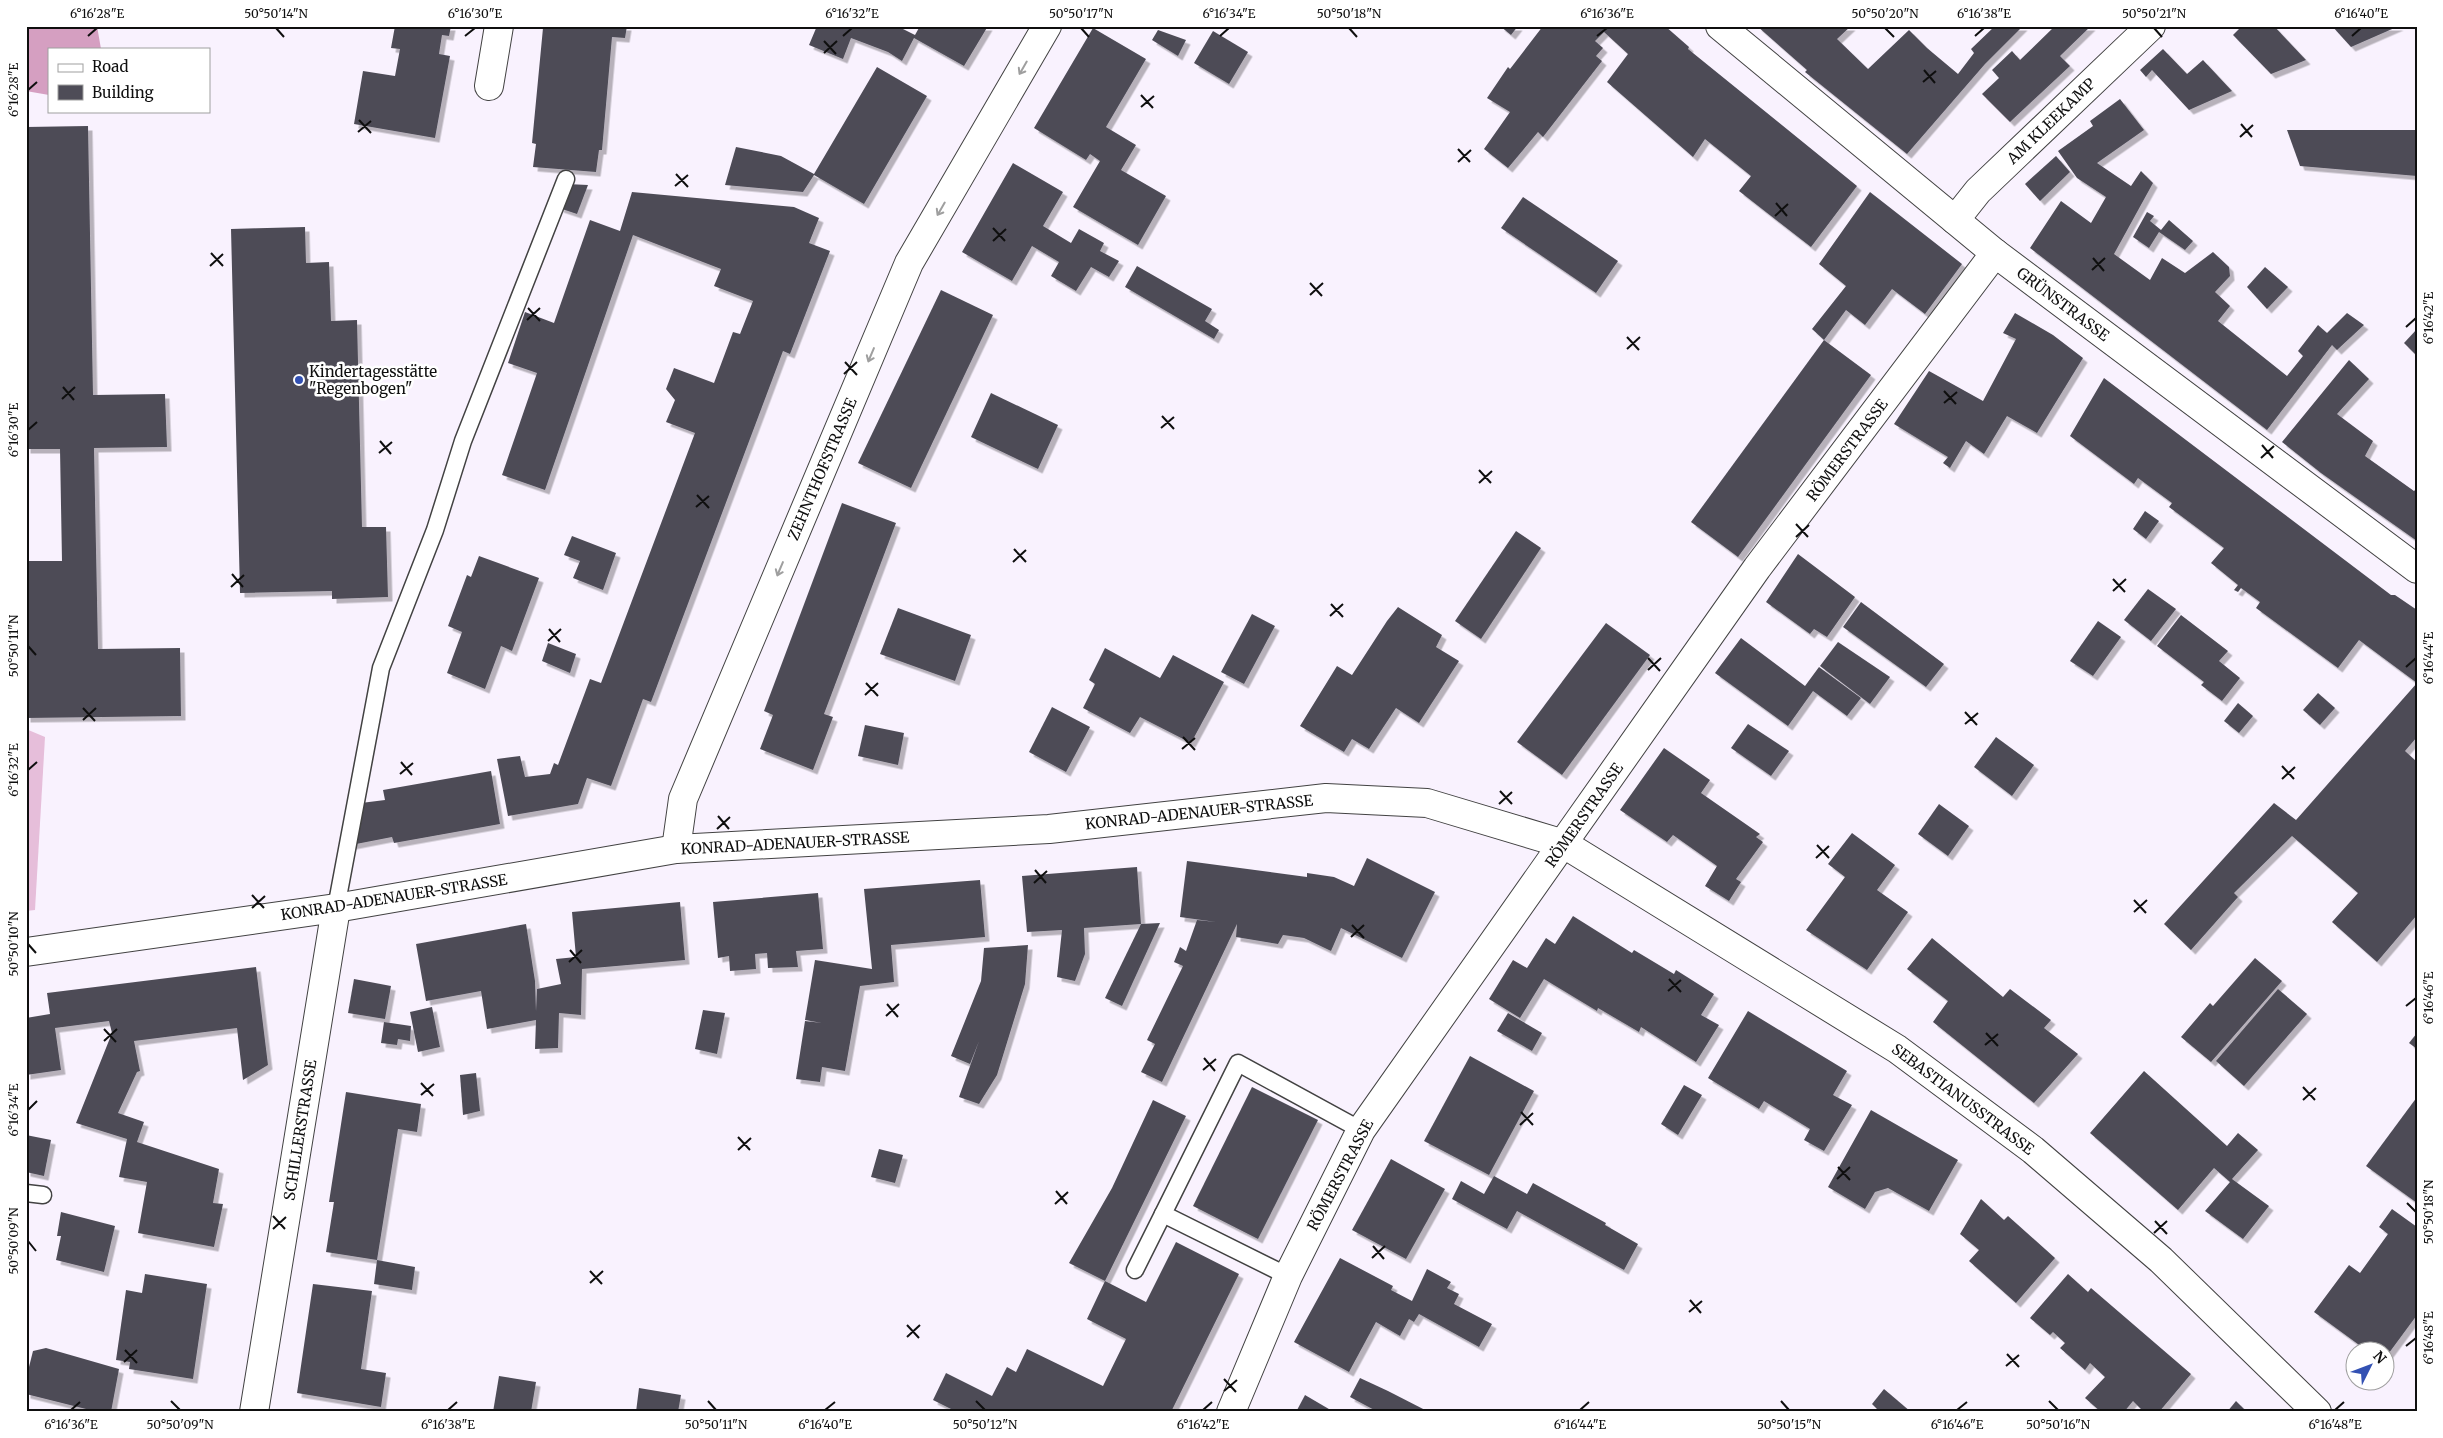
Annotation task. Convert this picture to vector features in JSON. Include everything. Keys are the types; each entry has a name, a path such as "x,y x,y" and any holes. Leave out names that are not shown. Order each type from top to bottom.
{"street":[{"path":"489,86 499,26"},
{"name":"ZEHNTHOFSTRASSE","path":"676,849 683,799 910,263 1047,26"},
{"name":"GRÜNSTRASSE","path":"1720,26 1995,253 2417,569"},
{"name":"AM KLEEKAMP","path":"1955,220 1978,191 2151,26"},
{"name":"RÖMERSTRASSE","path":"1230,1412 1288,1276 1361,1130 1757,568 1995,253"},
{"name":"KONRAD-ADENAUER-STRASSE","path":"26,952 336,908 676,849 1049,829 1326,798 1427,802 1564,844"},
{"name":"SEBASTIANUSSTRASSE","path":"1564,844 1897,1049 2026,1145 2161,1260 2317,1412"},
{"name":"SCHILLERSTRASSE","path":"254,1412 336,908"}],"lane":[{"path":"336,908 381,668 435,530 463,441 566,179"},
{"path":"1135,1270 1238,1063 1361,1130"},
{"path":"26,1193 43,1196"},
{"path":"1163,1214 1288,1276"}],"shaded area":[{"path":"26,26 97,26 101,48 48,48 48,95 26,91"},
{"path":"26,729 45,737 35,910 26,911"}],"building":[{"path":"395,26 451,26 449,36 442,35 439,54 450,56 435,138 354,124 363,71 395,76 400,49 391,48"},
{"path":"562,26 627,26 625,38 612,37 602,150 599,150 596,172 533,167 536,144 532,143 543,28 562,29"},
{"path":"817,26 897,26 915,35 920,26 988,26 964,66 914,38 902,61 888,52 851,38 843,59 809,45"},
{"path":"1500,26 1518,26 1511,35"},
{"path":"1543,26 1665,26 1689,47 1688,49 1857,186 1811,247 1739,191 1751,176 1705,139 1693,157 1607,82 1628,54 1604,32 1595,41 1603,48 1596,56 1602,61 1543,137 1538,132 1508,168 1484,149 1510,112 1487,98 1508,67 1510,69"},
{"path":"1757,26 1851,26 1837,39 1868,69 1909,30 1958,74 1974,53 1971,49 1995,26 2023,26 1985,64 1907,154 1805,72 1807,70"},
{"path":"2055,26 2091,26 2060,56 2070,66 2010,122 1982,94 1999,78 1992,70 2012,51 2020,60"},
{"path":"2242,26 2274,26 2306,60 2271,74 2233,35"},
{"path":"2332,26 2399,26 2351,47"},
{"path":"1093,28 1146,59 1106,127 1136,145 1121,170 1166,196 1138,245 1073,207 1100,161 1090,154 1086,160 1034,128"},
{"path":"1158,30 1186,40 1178,56 1152,40"},
{"path":"1213,31 1248,52 1229,84 1194,63"},
{"path":"2163,49 2187,74 2203,60 2232,91 2189,110 2152,70 2146,77 2140,70"},
{"path":"877,67 927,96 864,204 814,175 803,192 725,185 736,147 781,156 814,174"},
{"path":"2120,99 2144,130 2097,163 2131,186 2141,171 2153,183 2114,254 2150,280 2162,258 2185,273 2213,252 2229,267 2230,276 2215,292 2230,306 2218,321 2287,376 2303,356 2298,351 2318,325 2327,333 2347,313 2364,325 2337,350 2332,345 2267,430 2030,248 2061,201 2091,223 2106,197 2077,178 2058,151 2093,126 2090,121"},
{"path":"88,126 93,395 165,394 167,447 94,448 98,649 180,648 181,716 26,718 26,561 62,561 60,449 26,449 26,127"},
{"path":"2287,130 2417,130 2417,176 2300,166"},
{"path":"2056,156 2070,172 2040,201 2025,184"},
{"path":"1013,163 1063,192 1043,226 1071,243 1079,229 1104,243 1100,251 1119,261 1109,277 1091,267 1076,291 1051,276 1059,262 1032,246 1012,281 962,252"},
{"path":"567,184 588,185 577,214 559,208"},
{"path":"632,192 794,207 819,218 809,243 830,251 790,354 783,351 651,702 643,699 611,786 587,778 578,804 508,816 497,759 520,756 525,777 550,774 554,763 558,765 590,679 601,683 695,433 666,422 675,400 666,389 674,368 714,383 733,332 740,334 753,301 714,286 721,269 633,235 545,490 502,475 537,373 508,363 525,312 554,323 590,220 620,231"},
{"path":"1870,192 1962,264 1925,314 1892,289 1865,325 1846,310 1824,340 1812,329 1846,286 1819,264"},
{"path":"1523,197 1618,261 1596,293 1501,228"},
{"path":"2147,212 2154,216 2150,221 2161,230 2169,220 2193,241 2185,250 2159,232 2149,248 2133,237"},
{"path":"305,227 306,263 329,262 331,321 357,320 362,527 386,527 388,597 332,599 332,591 240,593 231,229"},
{"path":"1137,266 1212,309 1205,321 1219,330 1214,339 1125,287"},
{"path":"2265,267 2288,287 2267,309 2247,287"},
{"path":"941,290 993,315 911,488 858,463"},
{"path":"2015,313 2053,335 2083,358 2037,433 2007,416 1984,454 1966,441 1950,468 1943,463 1948,457 1894,424 1929,371 1983,401 2016,339 2003,333"},
{"path":"2417,329 2417,356 2404,343"},
{"path":"1824,340 1871,375 1738,557 1691,522"},
{"path":"2349,360 2369,379 2337,414 2373,441 2365,456 2414,491 2417,488 2417,541 2321,473 2282,442"},
{"path":"2104,378 2391,595 2395,595 2417,610 2417,683 2359,640 2338,668 2256,608 2260,602 2241,588 2238,592 2234,590 2238,585 2211,563 2224,548 2169,507 2172,503 2138,478 2134,484 2070,436"},
{"path":"991,393 1058,425 1038,469 971,437"},
{"path":"842,503 896,523 824,714 833,717 813,770 760,749 773,715 764,711"},
{"path":"2145,511 2159,521 2146,539 2133,529"},
{"path":"1516,531 1541,548 1481,639 1455,621"},
{"path":"572,536 616,553 603,590 573,578 580,561 564,555"},
{"path":"1798,554 1855,597 1827,637 1814,629 1810,634 1766,602"},
{"path":"479,556 539,578 512,651 501,646 485,689 447,673 462,632 448,626 467,575 471,577"},
{"path":"2148,589 2176,609 2151,641 2124,620"},
{"path":"1861,602 1944,664 1926,687 1843,627"},
{"path":"1398,607 1442,635 1436,647 1459,661 1419,723 1396,708 1369,749 1352,739 1344,752 1300,726 1337,666 1352,675"},
{"path":"898,608 971,635 955,681 880,654"},
{"path":"1252,614 1275,626 1244,684 1221,672"},
{"path":"2181,615 2228,651 2219,661 2240,678 2222,701 2201,685 2204,682 2157,646"},
{"path":"2098,621 2121,637 2093,676 2070,661"},
{"path":"1606,623 1650,655 1562,775 1517,742"},
{"path":"1741,638 1805,686 1819,667 1861,698 1847,716 1813,691 1788,726 1715,673"},
{"path":"1838,642 1890,677 1870,704 1820,666"},
{"path":"548,643 576,654 570,673 542,661"},
{"path":"1105,648 1160,678 1173,655 1224,682 1191,743 1140,717 1130,733 1083,708 1095,684 1089,680"},
{"path":"2417,683 2417,737 2405,751 2417,762 2417,915 2377,962 2332,922 2358,893 2292,836 2234,893 2238,897 2191,950 2164,924 2274,803 2296,820"},
{"path":"2318,693 2335,708 2320,725 2303,710"},
{"path":"2238,703 2253,716 2239,733 2224,721"},
{"path":"1052,707 1090,727 1066,772 1029,752"},
{"path":"1748,724 1789,751 1771,776 1731,748"},
{"path":"865,725 904,733 898,765 858,756"},
{"path":"1996,737 2034,765 2012,796 1974,767"},
{"path":"1664,748 1710,780 1701,793 1760,834 1756,837 1763,842 1736,879 1741,882 1729,901 1705,886 1717,866 1673,835 1667,842 1620,810"},
{"path":"491,771 500,824 394,843 392,837 351,845 361,803 385,800 383,790"},
{"path":"1939,804 1969,826 1948,856 1918,834"},
{"path":"1852,833 1895,865 1877,890 1908,912 1867,970 1806,930 1845,877 1828,864"},
{"path":"1367,858 1435,892 1402,958 1341,928 1331,951 1304,938 1283,935 1278,944 1236,937 1237,924 1162,1082 1141,1072 1155,1044 1147,1040 1183,966 1174,962 1180,947 1186,951 1197,920 1216,922 1180,917 1187,861 1307,877 1307,873 1334,877 1354,886"},
{"path":"1137,867 1141,924 1084,928 1085,954 1075,981 1057,977 1062,930 1027,932 1022,876"},
{"path":"980,880 985,937 891,945 894,982 860,986 845,1071 822,1067 820,1082 796,1079 805,1021 822,1023 805,1020 815,960 872,969 864,889"},
{"path":"818,893 823,949 796,951 798,967 768,968 767,953 755,954 756,969 730,971 729,956 718,958 713,902"},
{"path":"680,902 685,960 582,969 581,1015 559,1013 558,1048 535,1049 536,1020 487,1029 481,991 426,1001 416,944 526,924 535,981 536,1011 537,989 561,984 556,959 576,957 572,912"},
{"path":"1573,916 1632,953 1634,950 1674,974 1676,970 1714,994 1701,1015 1719,1025 1696,1062 1641,1027 1639,1032 1598,1008 1597,1011 1544,979 1520,1018 1489,999 1513,960 1527,968 1546,938 1555,944"},
{"path":"1160,923 1122,1006 1105,998 1141,924"},
{"path":"1932,938 2003,997 2010,989 2051,1020 2044,1028 2078,1054 2034,1103 1933,1022 1948,1001 1907,969"},
{"path":"1028,945 1025,984 997,1075 979,1104 959,1097 979,1041 970,1064 951,1056 981,981 984,948"},
{"path":"2255,958 2282,981 2211,1062 2181,1037 2210,1003 2213,1006"},
{"path":"256,967 268,1065 243,1080 237,1028 134,1041 140,1071 137,1072 118,1113 144,1122 137,1142 219,1169 213,1203 223,1204 214,1247 138,1233 147,1182 119,1177 127,1139 76,1123 112,1033 109,1021 55,1028 61,1070 26,1075 26,1018 50,1014 47,993"},
{"path":"354,979 391,986 385,1019 348,1013"},
{"path":"2278,989 2307,1014 2244,1086 2216,1061"},
{"path":"432,1007 440,1047 418,1052 410,1012"},
{"path":"703,1010 725,1013 717,1054 695,1049"},
{"path":"1748,1011 1847,1071 1833,1095 1852,1105 1824,1151 1804,1140 1810,1129 1764,1101 1759,1109 1708,1078"},
{"path":"1508,1013 1542,1033 1532,1051 1497,1031"},
{"path":"384,1022 411,1026 410,1041 398,1039 397,1045 381,1043"},
{"path":"2417,1033 2417,1049 2409,1043"},
{"path":"1470,1056 1534,1091 1489,1175 1424,1141"},
{"path":"2144,1071 2227,1146 2238,1133 2258,1150 2232,1179 2269,1206 2243,1239 2205,1211 2230,1182 2214,1168 2178,1210 2090,1133"},
{"path":"476,1073 480,1111 463,1115 460,1075"},
{"path":"1684,1085 1702,1095 1678,1135 1661,1124"},
{"path":"1252,1087 1318,1120 1258,1239 1193,1206"},
{"path":"346,1092 421,1104 417,1132 398,1129 377,1260 326,1252 334,1202 329,1202"},
{"path":"2417,1097 2417,1203 2366,1166"},
{"path":"1153,1100 1186,1116 1105,1281 1069,1263 1112,1188"},
{"path":"1871,1110 1958,1160 1929,1211 1888,1188 1875,1192 1865,1209 1828,1187"},
{"path":"26,1135 51,1140 44,1176 26,1172"},
{"path":"879,1149 903,1155 895,1183 871,1177"},
{"path":"1391,1159 1445,1189 1406,1259 1352,1230"},
{"path":"1494,1176 1527,1194 1533,1183 1606,1223 1605,1225 1638,1244 1624,1270 1517,1211 1507,1229 1452,1199 1461,1181 1484,1194"},
{"path":"1981,1199 2004,1220 2008,1216 2055,1258 2016,1303 1969,1261 1979,1250 1960,1234"},
{"path":"2392,1209 2417,1227 2417,1315 2396,1343 2396,1340 2352,1340 2314,1312 2349,1265 2360,1273 2388,1234 2379,1227"},
{"path":"61,1212 115,1226 104,1272 56,1260 61,1236 57,1236"},
{"path":"1176,1242 1239,1274 1171,1412 957,1412 933,1400 946,1373 992,1396 1007,1367 1016,1372 1027,1349 1103,1386 1126,1339 1087,1319 1105,1281 1146,1302"},
{"path":"1340,1258 1393,1286 1391,1290 1412,1301 1427,1269 1451,1282 1447,1288 1459,1294 1454,1304 1492,1324 1479,1347 1419,1314 1414,1322 1409,1319 1400,1336 1376,1322 1349,1372 1294,1342"},
{"path":"377,1260 415,1267 412,1290 374,1284"},
{"path":"145,1274 207,1284 193,1379 129,1369 130,1362 116,1360 126,1290 142,1293"},
{"path":"2068,1274 2088,1292 2091,1288 2191,1374 2159,1412 2144,1412 2133,1401 2124,1412 2101,1412 2085,1398 2105,1377 2090,1363 2085,1370 2060,1348 2065,1343 2053,1332 2050,1335 2030,1318"},
{"path":"313,1284 372,1291 361,1369 386,1373 381,1407 297,1393"},
{"path":"46,1348 119,1369 111,1412 98,1412 26,1394 26,1366 29,1367 33,1351"},
{"path":"499,1376 536,1382 531,1412 493,1412"},
{"path":"1360,1378 1429,1412 1378,1412 1350,1397"},
{"path":"639,1388 681,1395 678,1412 636,1412"},
{"path":"1884,1389 1911,1412 1880,1412 1872,1404"},
{"path":"1305,1395 1334,1412 1296,1412"},
{"path":"2236,1401 2247,1412 2227,1412"}],"place":[{"name":"Kindertagesstätte \"Regenbogen\"","path":"299,380"}]}
